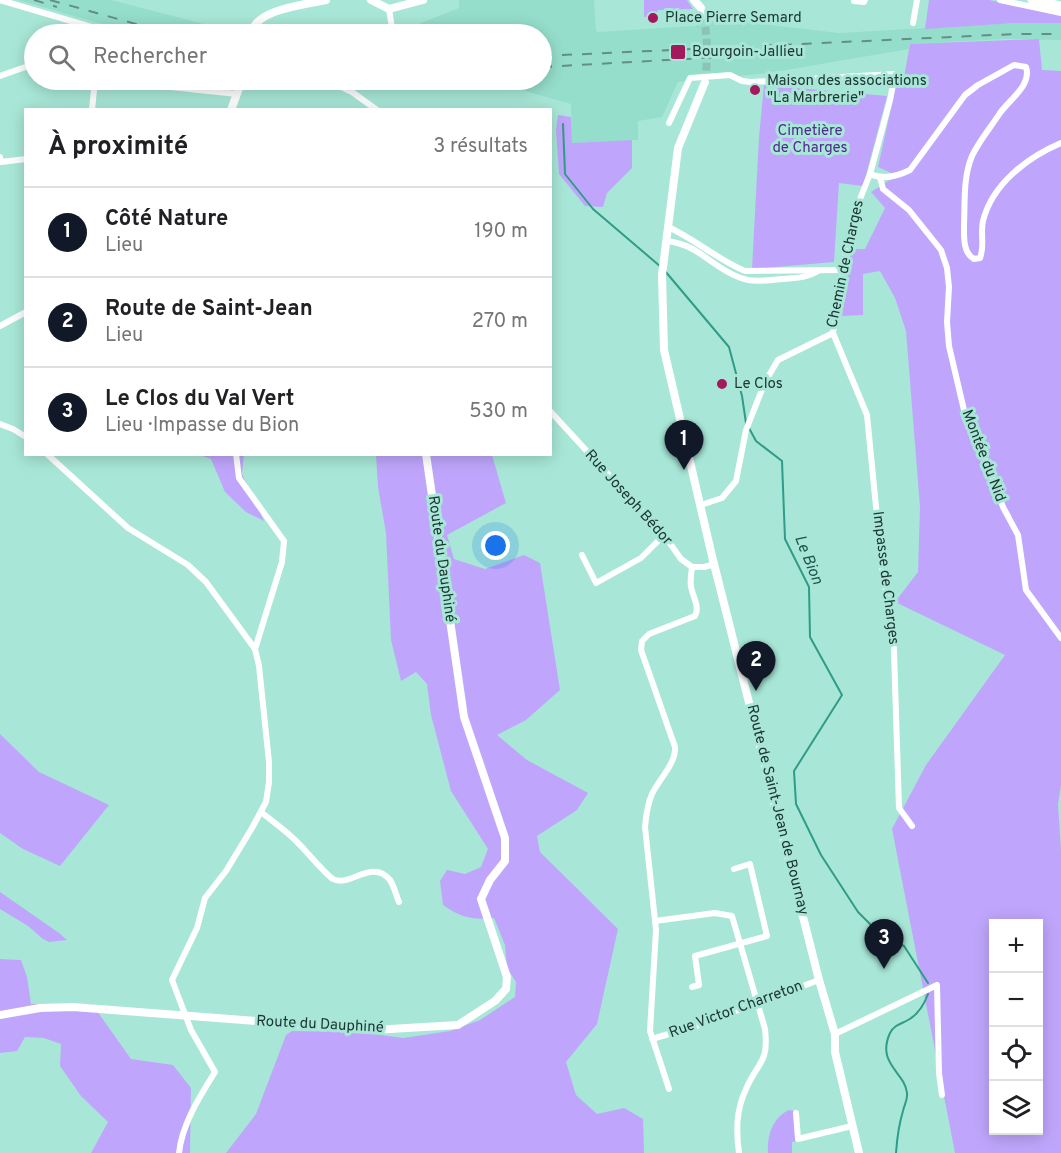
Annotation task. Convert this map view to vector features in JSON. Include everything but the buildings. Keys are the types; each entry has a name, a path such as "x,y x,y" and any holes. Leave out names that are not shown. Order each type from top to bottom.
{"main road":[{"path":"1032,0 1061,6"}],"street":[{"path":"0,0 81,24"},
{"path":"257,24 266,14 326,0"},
{"path":"371,0 389,9 423,0"},
{"path":"694,0 701,8 703,15"},
{"path":"854,1 864,2 865,0"},
{"path":"913,23 917,0"},
{"path":"1000,0 1061,13"},
{"path":"389,9 391,24"},
{"path":"870,174 880,177 900,175 910,170 957,104 978,85 1014,65 1026,67 1028,73 1025,84 1007,104 972,156 966,180 964,230 966,251 968,256 974,259 980,258 982,251 982,227 986,211 1012,173 1046,150 1061,143"},
{"path":"0,76 24,68"},
{"name":"Chemin de Charges","path":"669,123 690,78 730,75 742,81 895,74 870,174 857,208 842,270 833,333 778,360 765,381 746,430 736,481 729,492 718,500 701,505"},
{"name":"Route de Saint-Jean de Bournay","path":"705,82 678,148 662,275 664,350 714,564 819,980 835,1034 835,1052 859,1153"},
{"path":"92,108 94,90"},
{"path":"199,90 237,94"},
{"path":"232,108 238,90"},
{"path":"348,90 374,108"},
{"path":"0,161 24,159"},
{"name":"Montée du Nid","path":"880,177 883,189 909,210 941,249 947,268 949,287 947,322 949,346 970,429 987,464 1003,507 1018,535 1026,590 1061,638"},
{"path":"668,227 691,237 733,266 745,271 842,270"},
{"path":"666,241 681,242 693,248 725,271 742,279 759,281 808,277 819,271"},
{"path":"0,326 24,313"},
{"name":"Impasse de Charges","path":"833,333 867,415 883,578 893,620 899,808 912,826"},
{"name":"Rue Joseph Bédor","path":"552,413 664,535 681,559 692,567"},
{"path":"0,424 24,436"},
{"path":"49,456 128,528 188,565 206,582 255,649 263,688 269,762 268,792 261,812 226,870 205,898 197,928 172,980 180,997 184,1015 215,1072 188,1119 178,1153"},
{"path":"236,456 239,478 284,541 282,562 255,649"},
{"name":"Route du Dauphiné","path":"0,1015 40,1008 73,1007 373,1030 458,1025 495,1001 506,989 507,977 481,899 490,880 505,861 505,838 464,717 426,456"},
{"path":"582,555 596,583 641,558 664,535"},
{"path":"669,1089 650,1031 655,921 645,827 646,812 659,781 676,756 675,747 641,650 642,641 649,634 695,616 698,610 690,579 692,567 714,564"},
{"path":"261,812 294,838 334,879 344,880 360,873 382,874 390,880 399,902"},
{"path":"692,987 699,985 695,956 767,936 750,864 734,869"},
{"path":"655,921 715,913 732,916 765,1029 766,1046 763,1061 745,1090 737,1117 736,1135 739,1153"},
{"name":"Rue Victor Charreton","path":"652,1039 699,1025 819,980"},
{"path":"835,1034 937,985 939,1073 942,1095"},
{"path":"796,1113 798,1138 852,1126"}],"shaded area":[{"path":"18,0 111,0 204,24 102,24"},
{"path":"459,0 594,0 598,32 694,26 720,19 839,33 1015,23 1061,23 1061,40 1004,39 910,44 909,49 769,73 678,82 662,117 638,121 638,140 572,143 571,104 522,90 552,90 552,24 419,24 459,8"}],"green space":[{"path":"644,0 687,0 693,9 658,10 655,16 644,17"},
{"path":"929,0 989,0 1061,15 1061,23 1015,23 925,29"},
{"path":"1039,39 1042,70 1061,71 1061,785 1058,804 1061,850 1061,1153 955,1153 892,829 926,765 1005,655 895,602 918,572 920,507 906,331 895,298 880,271 863,274 863,315 842,316 851,249 865,249 885,208 871,192 899,174 878,167 896,86 903,82 910,44"},
{"name":"Cimetière de Charges","path":"764,85 887,96 863,186 839,183 834,262 752,269"},
{"path":"558,115 571,117 572,143 632,140 632,168 607,193 603,207 585,206 559,174 556,130"},
{"path":"203,456 244,456 242,474 264,521 246,512 225,492 211,459"},
{"path":"376,456 492,456 506,503 447,535 454,559 485,569 524,555 540,563 560,690 526,720 497,735 527,760 588,793 577,810 537,836 540,852 618,929 597,1024 566,1062 576,1095 597,1114 624,1108 643,1119 644,1153 226,1153 256,1114 286,1035 292,1031 358,1032 403,1038 450,1031 480,1020 515,997 516,982 507,968 505,945 494,918 467,917 443,905 440,881 447,870 465,874 481,867 488,849 451,791 431,715 427,684 416,672 401,681 391,640 386,533 378,487"},
{"path":"0,734 39,772 109,805 60,866 23,849 0,833"},
{"path":"0,892 67,940 49,942 0,909"},
{"path":"0,959 21,960 27,977 31,1004 92,1004 131,1059 173,1065 191,1088 190,1153 91,1153 108,1122 81,1096 60,1066 61,1044 44,1038 25,1037 17,1051 0,1053"},
{"path":"789,1110 794,1111 796,1141 792,1142 792,1153 768,1153 768,1140 772,1128 778,1118"}],"waterway":[{"name":"Le Bion","path":"563,124 565,174 593,209 661,267"},
{"name":"Le Bion","path":"665,271 729,347 742,396 746,423"},
{"name":"Le Bion","path":"749,428 756,441 782,461 785,539 809,587 810,637 842,695 794,771 796,804 821,855 858,912 879,933 904,946 928,983"},
{"name":"Le Bion","path":"896,1153 899,1126 907,1093 902,1079 889,1060 886,1052 887,1044 892,1030 915,1015 928,994"}],"tunnel":[{"path":"703,15 707,48 705,82"}],"railway":[{"path":"34,0 57,7"},
{"path":"50,0 136,24"},
{"path":"552,56 1015,34 1061,34"},
{"path":"552,66 793,53"}],"place":[{"name":"Place Pierre Semard","path":"653,18"},
{"name":"Bourgoin-Jallieu","path":"678,52"},
{"name":"Maison des associations \"La Marbrerie\"","path":"755,90"},
{"name":"Le Clos","path":"722,384"},
{"name":"Côté Nature","path":"684,470"},
{"name":"Route de Saint-Jean","path":"756,691"},
{"name":"Le Clos du Val Vert","path":"884,969"}]}
